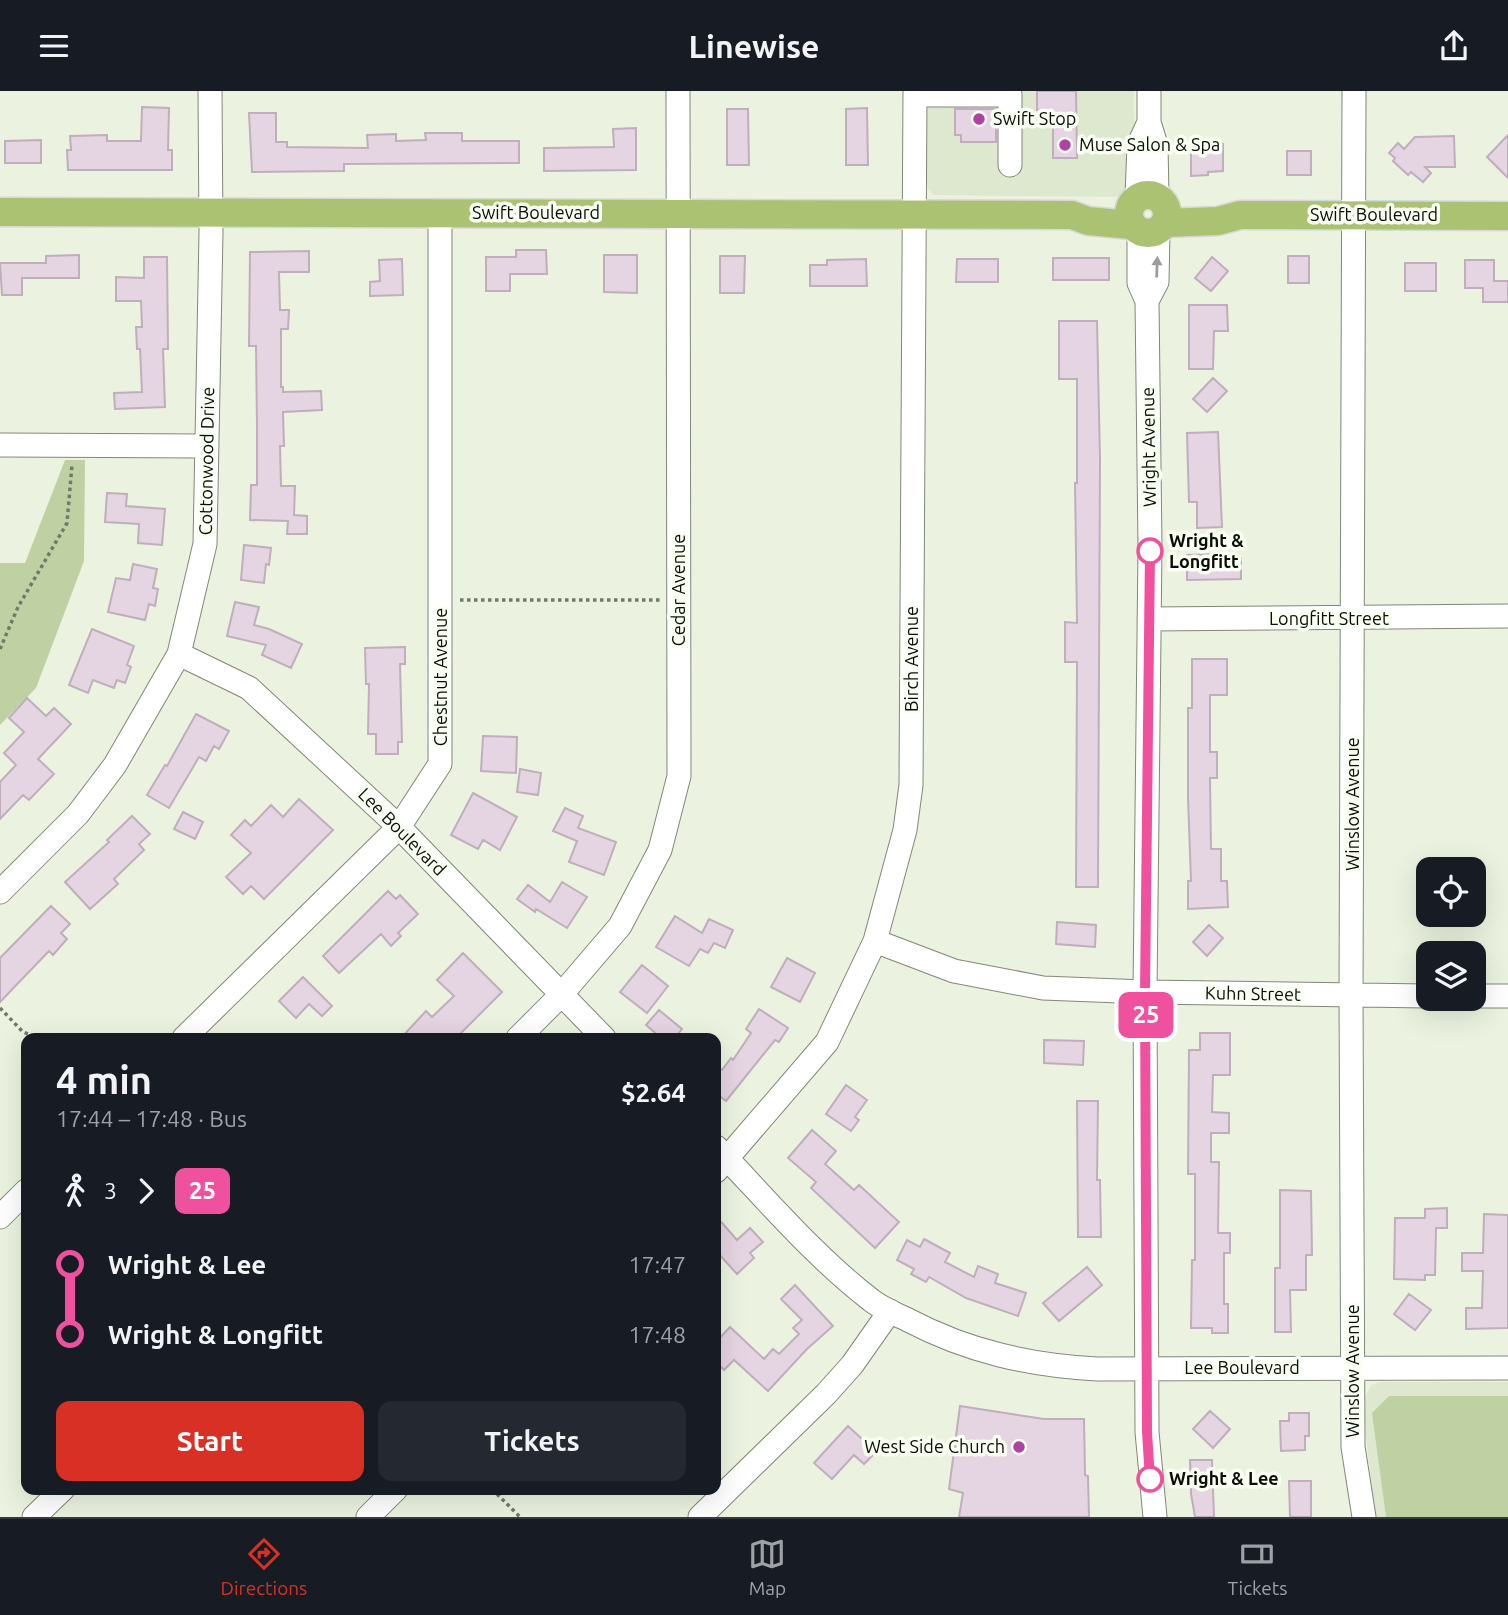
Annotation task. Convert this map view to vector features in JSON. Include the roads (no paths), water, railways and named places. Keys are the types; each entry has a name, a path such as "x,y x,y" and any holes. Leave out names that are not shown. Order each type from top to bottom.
{"main road":[{"name":"Swift Boulevard","path":"0,212 1072,215 1088,221 1224,205 1240,215 1508,216"}],"street":[{"name":"Cottonwood Drive","path":"0,893 78,814 116,765 179,654 205,544 210,91"},
{"name":"Cedar Avenue","path":"523,1033 561,995 620,926 660,850 679,776 678,91"},
{"name":"Wright Avenue","path":"1149,91 1149,122 1139,144 1148,213 1139,283 1147,301 1149,619 1145,992 1148,1462 1154,1517"},
{"name":"Winslow Avenue","path":"1354,91 1353,1447 1364,1517"},
{"path":"915,93 1010,95 1010,165"},
{"name":"Birch Avenue","path":"721,1158 827,1042 875,941 905,829 911,785 915,93"},
{"name":"Chestnut Avenue","path":"189,1033 399,827 440,764 440,213"},
{"path":"0,445 207,446"},
{"name":"Longfitt Street","path":"1149,619 1508,616"},
{"name":"Lee Boulevard","path":"179,654 249,688 399,827 599,1033"},
{"name":"Kuhn Street","path":"875,941 954,971 1043,988 1416,996"},
{"path":"1486,996 1508,996"},
{"name":"Lee Boulevard","path":"721,1160 810,1246 872,1301 955,1342 1011,1359 1053,1367 1148,1369 1508,1368"},
{"path":"0,1217 21,1196"},
{"path":"710,1514 852,1365 890,1311"},
{"path":"34,1517 57,1495"},
{"path":"368,1517 390,1495"}],"place":[{"name":"Swift Stop","path":"979,119"},
{"name":"Muse Salon & Spa","path":"1065,145"},
{"name":"Wright & Longfitt","path":"1150,551"},
{"name":"West Side Church","path":"1019,1447"},
{"name":"Wright & Lee","path":"1150,1479"}]}
